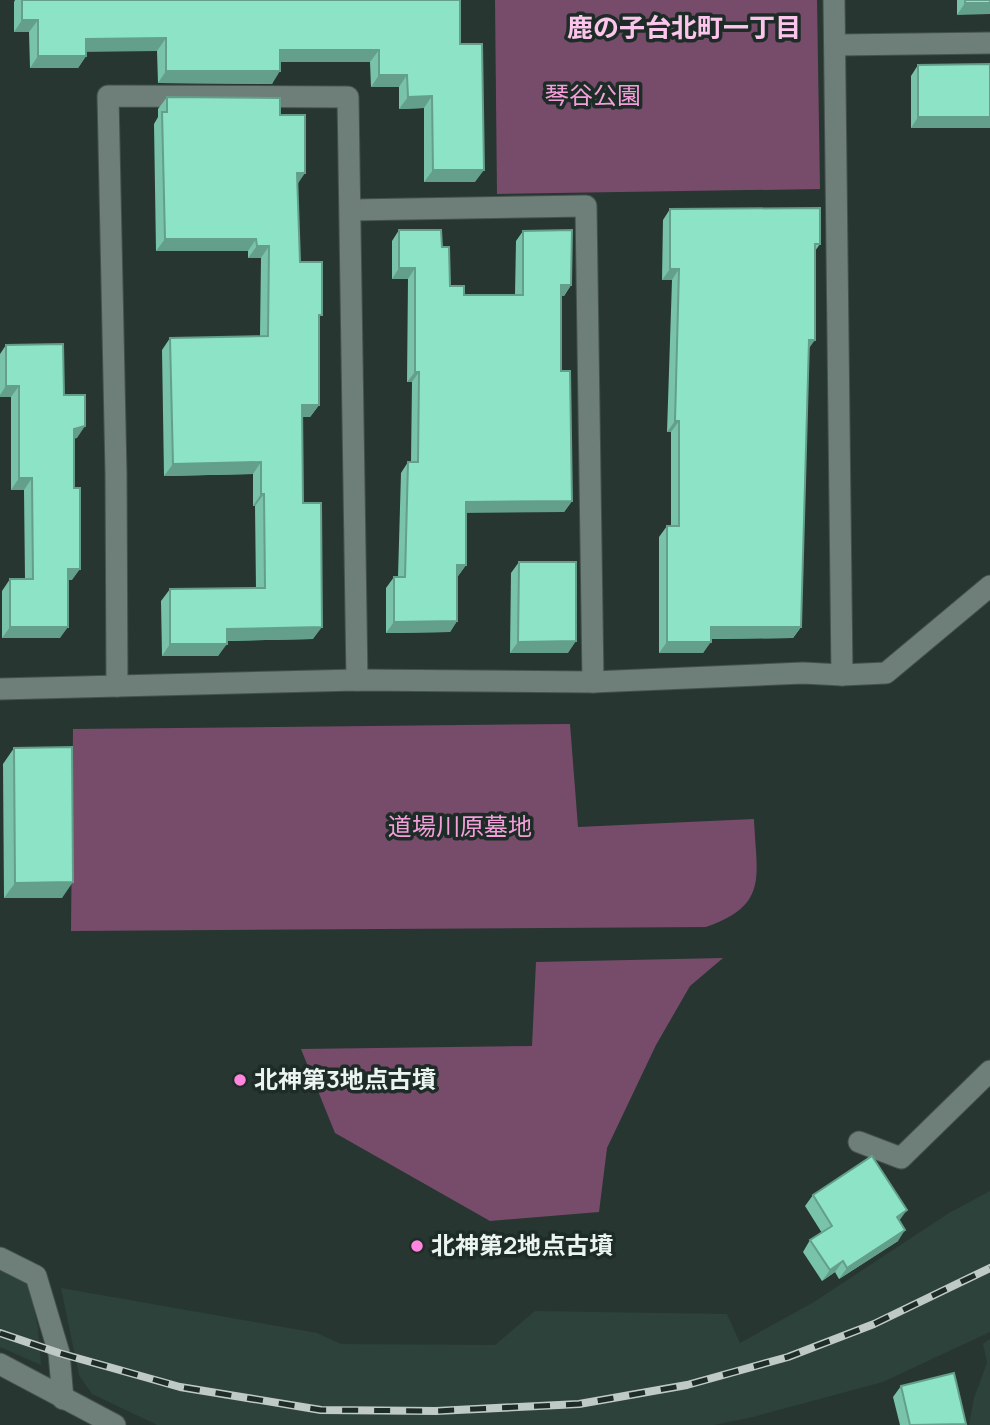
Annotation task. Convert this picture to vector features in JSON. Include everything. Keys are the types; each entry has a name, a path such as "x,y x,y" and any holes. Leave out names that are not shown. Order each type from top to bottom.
{"street":[{"path":"834,0 842,675"},
{"path":"836,45 990,43"},
{"path":"117,686 116,459 108,96 348,97 357,680"},
{"path":"351,210 586,206 593,682"},
{"path":"0,689 357,680 593,682 803,673 886,673 990,586"},
{"path":"859,1142 901,1158 990,1072"},
{"path":"0,1258 36,1276 59,1353 63,1399"},
{"path":"0,1364 115,1425"}],"shaded area":[{"path":"990,1191 990,1332 883,1382 714,1425 157,1425 92,1394 79,1375 61,1288 317,1333 341,1344 495,1345 535,1311 727,1314 740,1343 814,1302 949,1213"},
{"path":"0,1269 29,1286 38,1328 41,1365 0,1347"},
{"path":"990,1339 990,1425 969,1425 974,1398 987,1363 983,1344"}],"green space":[{"name":"琴谷公園","path":"495,0 817,0 820,189 497,194"},
{"name":"道場川原墓地","path":"570,724 578,827 754,819 757,872 755,886 741,909 706,927 71,931 73,729"},
{"path":"723,958 690,986 656,1045 607,1148 599,1212 490,1221 335,1133 301,1049 532,1046 536,962"}],"building":[{"path":"22,0 460,0 460,44 482,44 484,170 433,170 432,96 408,97 407,75 379,75 379,50 280,50 280,71 166,71 166,38 86,39 86,56 38,56 38,20 22,20"},
{"path":"965,0 990,0 990,3 965,3"},
{"path":"990,64 990,117 918,117 918,65"},
{"path":"167,97 280,98 280,115 305,115 305,173 297,173 300,262 322,262 322,315 319,315 319,405 302,405 303,503 321,503 322,627 227,629 227,644 170,644 170,589 265,588 261,462 173,464 170,338 268,336 269,246 257,246 256,239 165,239 162,112 167,112"},
{"path":"820,208 820,244 815,244 815,340 809,340 801,627 711,627 711,642 667,642 667,526 679,526 679,421 675,421 679,269 670,269 670,209"},
{"path":"399,230 441,230 442,247 449,247 450,286 464,286 464,295 523,295 523,231 572,230 571,285 561,285 561,371 570,371 572,501 466,502 466,565 457,565 457,621 394,622 394,577 405,577 408,462 418,462 419,372 415,372 415,268 399,268"},
{"path":"63,344 64,395 85,395 85,426 74,429 74,488 80,488 80,569 68,569 68,627 10,627 10,579 33,579 32,478 19,478 19,386 6,386 6,345"},
{"path":"519,562 576,562 576,641 518,642"},
{"path":"72,747 73,882 15,883 14,748"},
{"path":"872,1156 907,1210 897,1217 905,1230 847,1268 843,1261 830,1270 810,1240 832,1226 813,1195"},
{"path":"954,1373 966,1424 910,1425 901,1386"}],"railway":[{"path":"0,1333 59,1353 180,1387 321,1410 436,1411 579,1404 687,1385 788,1357 874,1324 990,1268"}],"place":[{"name":"北神第3地点古墳","path":"240,1080"},
{"name":"北神第2地点古墳","path":"417,1246"}],"district":[{"name":"鹿の子台北町一丁目","path":"684,28"}]}
